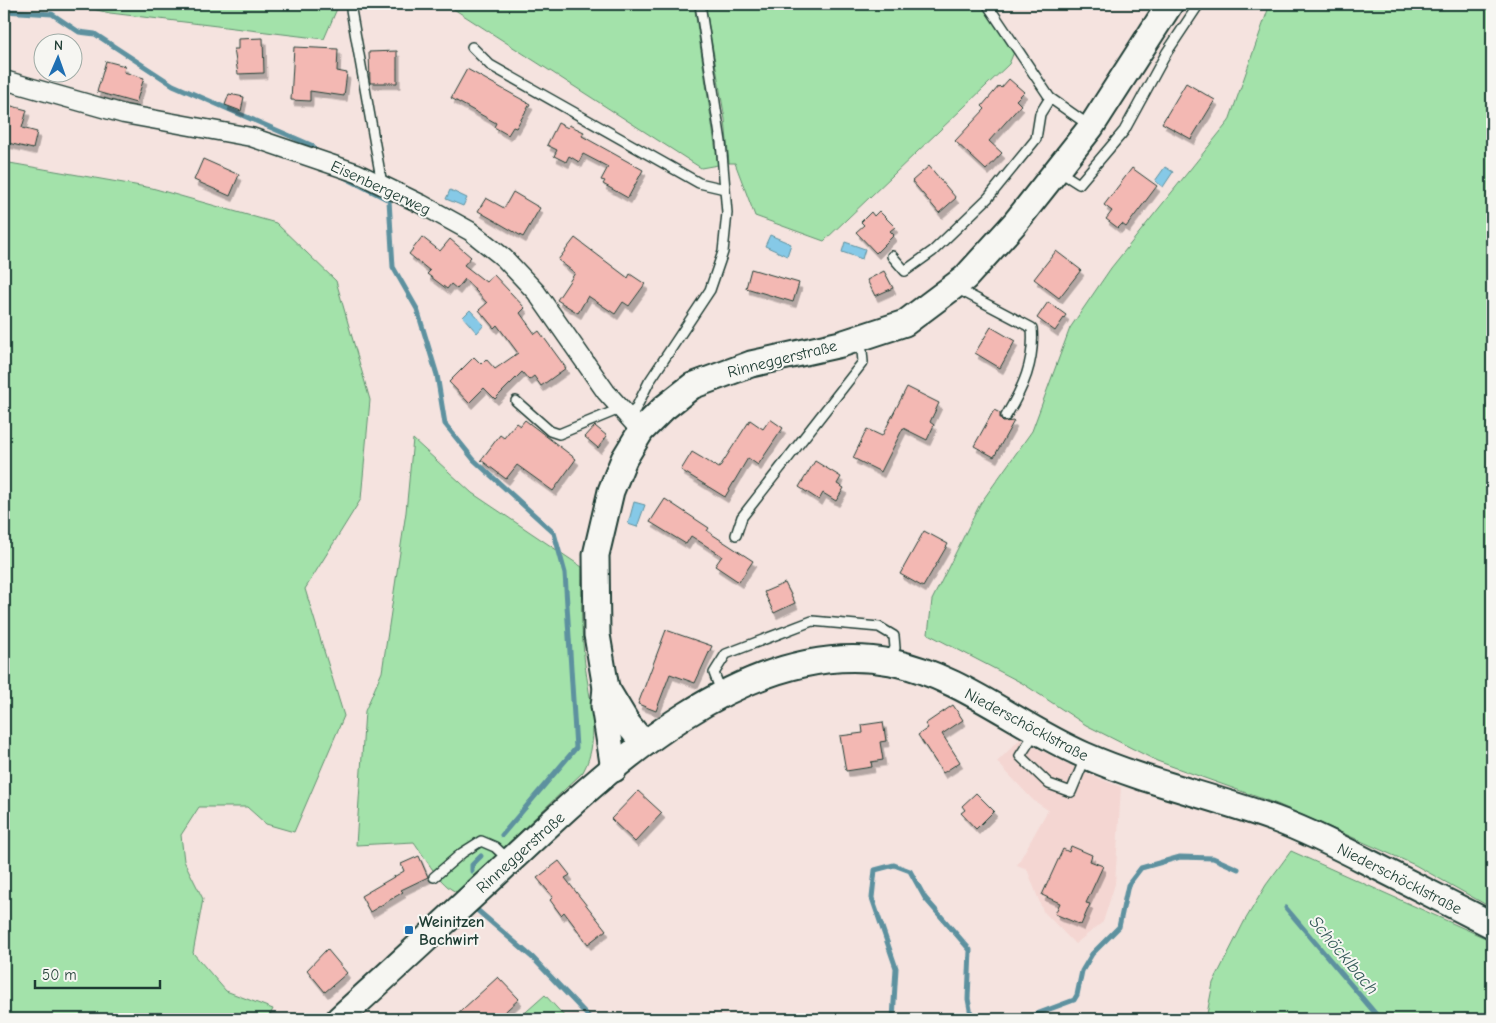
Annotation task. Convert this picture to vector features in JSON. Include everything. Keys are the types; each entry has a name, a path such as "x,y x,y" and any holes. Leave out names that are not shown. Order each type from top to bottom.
{"main road":[{"name":"Rinneggerstraße","path":"614,769 604,706 606,688 597,635 596,555 611,491 624,459 631,419 664,408 692,386 719,374 751,364 861,337 905,322 965,278 1015,223 1092,127 1170,4"},
{"name":"Niederschöcklstraße","path":"644,744 667,726 722,694 785,669 813,662 856,659 888,661 909,666 952,683 1036,731 1086,756 1124,771 1279,820 1339,847 1492,925"},
{"name":"Rinneggerstraße","path":"339,1019 510,861 644,744 627,723 606,688"}],"street":[{"name":"Eisenbergerweg","path":"4,80 124,114 251,137 358,173 382,184 470,232 504,258 536,292 576,352 606,392 631,419"}],"lane":[{"path":"350,4 382,184"},
{"name":"Rinneggerstraße","path":"631,419 650,382 710,290 723,252 727,213 722,142 700,4"},
{"path":"987,4 1050,98 1092,127"},
{"path":"1057,170 1079,184 1124,131 1167,52 1199,4"},
{"path":"472,47 490,65 699,183 725,189"},
{"path":"892,256 905,271 933,251 988,198 1036,139 1040,114 1050,98"},
{"path":"953,287 1032,328 1034,348 1020,392 1006,416"},
{"path":"736,535 742,517 863,362 861,337"},
{"path":"516,401 550,431 559,434 631,419"},
{"path":"722,694 714,673 726,654 812,621 879,628 894,636 895,648 888,661"},
{"path":"1036,731 1020,756 1049,784 1071,792 1086,756"},
{"path":"434,877 462,853 481,841 495,847 510,861"}],"shaded area":[{"path":"1020,739 1085,773 1121,787 1115,884 1103,922 1075,944 1043,911 1027,869 1017,865 1048,810 1033,800 997,762"}],"green space":[{"path":"71,4 339,4 324,39 110,13"},
{"path":"446,4 694,4 718,165 701,168"},
{"path":"705,4 981,4 1014,52 1009,64 824,241 755,216 735,163 729,163 725,119"},
{"path":"1270,4 1492,4 1492,908 1415,865 1277,804 1157,761 1086,725 1022,683 928,634 932,600 980,504 1032,431 1070,328 1111,268 1229,121"},
{"path":"4,162 152,188 276,223 336,281 370,400 361,499 305,589 344,716 294,832 266,824 247,807 199,807 181,835 184,861 203,899 193,953 226,991 273,1009 268,1019 4,1019"},
{"path":"413,439 472,493 582,567 583,644 593,729 589,758 583,772 457,892 439,878 414,842 356,845 365,711 382,672 406,512"},
{"path":"1291,851 1492,941 1492,1019 1206,1019 1213,983 1244,922 1266,885"},
{"path":"545,995 567,1019 518,1019"}],"water":[{"path":"1165,167 1173,172 1163,187 1155,181"},
{"path":"450,190 467,198 463,206 446,199"},
{"path":"770,235 791,244 787,256 765,246"},
{"path":"845,242 865,249 862,259 842,252"},
{"path":"470,310 484,325 477,333 463,317"},
{"path":"634,502 645,505 637,527 628,524"}],"building":[{"path":"263,38 264,73 238,74 234,49 238,49 238,39"},
{"path":"294,47 338,49 337,71 347,73 344,96 310,91 310,101 291,100"},
{"path":"397,51 397,83 370,83 369,52"},
{"path":"106,61 125,66 124,72 144,78 136,103 97,92"},
{"path":"467,69 530,104 516,128 513,127 508,135 494,127 496,123 451,98"},
{"path":"1009,79 1024,92 1016,100 1021,105 989,141 1002,153 986,170 955,141 985,109 982,106 999,86 1001,88"},
{"path":"1186,83 1215,100 1191,139 1162,123"},
{"path":"229,94 244,97 241,111 225,105"},
{"path":"4,104 27,110 22,128 37,132 33,149 4,142"},
{"path":"558,123 568,128 569,125 584,132 582,136 643,170 628,198 603,184 605,181 601,180 608,167 583,154 579,162 569,156 566,162 554,156 557,150 547,145"},
{"path":"203,159 239,175 230,196 194,180"},
{"path":"929,166 956,198 939,213 912,181"},
{"path":"1132,168 1157,186 1126,227 1122,224 1118,228 1106,219 1112,211 1104,205"},
{"path":"513,192 540,208 523,237 478,211 486,198 504,208"},
{"path":"879,211 895,227 890,231 894,235 876,253 856,232 864,225 861,222 871,212 874,216"},
{"path":"422,237 440,251 450,239 471,257 464,265 486,282 494,275 525,308 520,313 535,334 539,331 566,368 541,386 534,376 529,380 522,372 495,399 484,388 469,403 449,382 474,357 481,364 486,359 495,369 518,353 497,325 494,328 479,310 487,303 465,279 457,289 451,284 447,289 427,274 430,271 409,254"},
{"path":"575,238 628,278 630,274 645,284 629,306 623,302 615,314 588,296 578,313 557,300 575,273 558,260"},
{"path":"1056,251 1081,270 1059,298 1034,279"},
{"path":"751,269 799,283 793,302 746,288"},
{"path":"884,271 893,288 875,296 867,280"},
{"path":"1048,302 1066,315 1055,331 1037,318"},
{"path":"991,327 1015,341 1000,368 975,353"},
{"path":"907,387 939,403 930,422 934,425 927,440 903,428 881,472 853,458 867,429 882,436"},
{"path":"994,410 1000,413 1000,419 1003,422 1014,421 994,457 974,446"},
{"path":"770,419 783,428 758,465 748,458 725,497 681,470 692,452 719,468 750,420 763,429"},
{"path":"525,420 576,459 553,491 517,465 506,479 481,460 500,435 504,438 516,423 520,426"},
{"path":"595,426 607,436 598,448 585,437"},
{"path":"815,461 841,477 837,484 844,488 836,501 823,493 819,500 799,487"},
{"path":"665,499 709,528 707,531 753,561 739,582 715,566 722,556 691,536 686,544 650,522"},
{"path":"924,531 948,544 923,587 900,574"},
{"path":"785,583 795,603 774,613 764,592"},
{"path":"666,630 712,646 695,683 670,674 656,711 638,704"},
{"path":"953,705 963,720 942,734 960,762 943,773 918,735 928,728 925,724"},
{"path":"883,722 886,741 880,742 883,760 871,762 872,767 846,771 840,736 863,733 862,725"},
{"path":"638,791 662,813 635,842 611,819"},
{"path":"976,793 994,811 976,829 961,813 965,810 962,806"},
{"path":"1071,846 1092,855 1090,861 1103,866 1086,903 1090,904 1081,925 1055,914 1060,903 1042,895 1063,849 1069,852"},
{"path":"419,856 428,877 401,890 403,892 370,912 361,896 404,871 401,864"},
{"path":"559,861 570,875 565,878 606,930 588,944 564,912 561,915 550,900 553,897 537,878"},
{"path":"327,949 347,973 325,992 307,970"},
{"path":"498,977 519,999 497,1019 452,1019"}],"waterway":[{"path":"4,11 52,14 79,32 95,34 173,85 311,145 317,152"},
{"path":"344,177 389,200 393,267 417,309 437,375 445,424 474,460 554,533 565,573 576,748 502,835"},
{"path":"472,871 472,865 481,856"},
{"name":"Schöcklbach","path":"1023,1019 1074,1000 1077,995 1082,971 1092,954 1119,927 1128,885 1141,868 1180,857 1213,858 1238,869"},
{"name":"Schöcklbach","path":"893,1019 896,968 872,898 875,870 894,865 910,871 925,898 970,950 968,999 971,1015 978,1019"},
{"name":"Schöcklbach","path":"1286,908 1380,1019"},
{"path":"476,909 533,958 591,1019"}],"place":[{"name":"Weinitzen Bachwirt","path":"409,930"}]}
